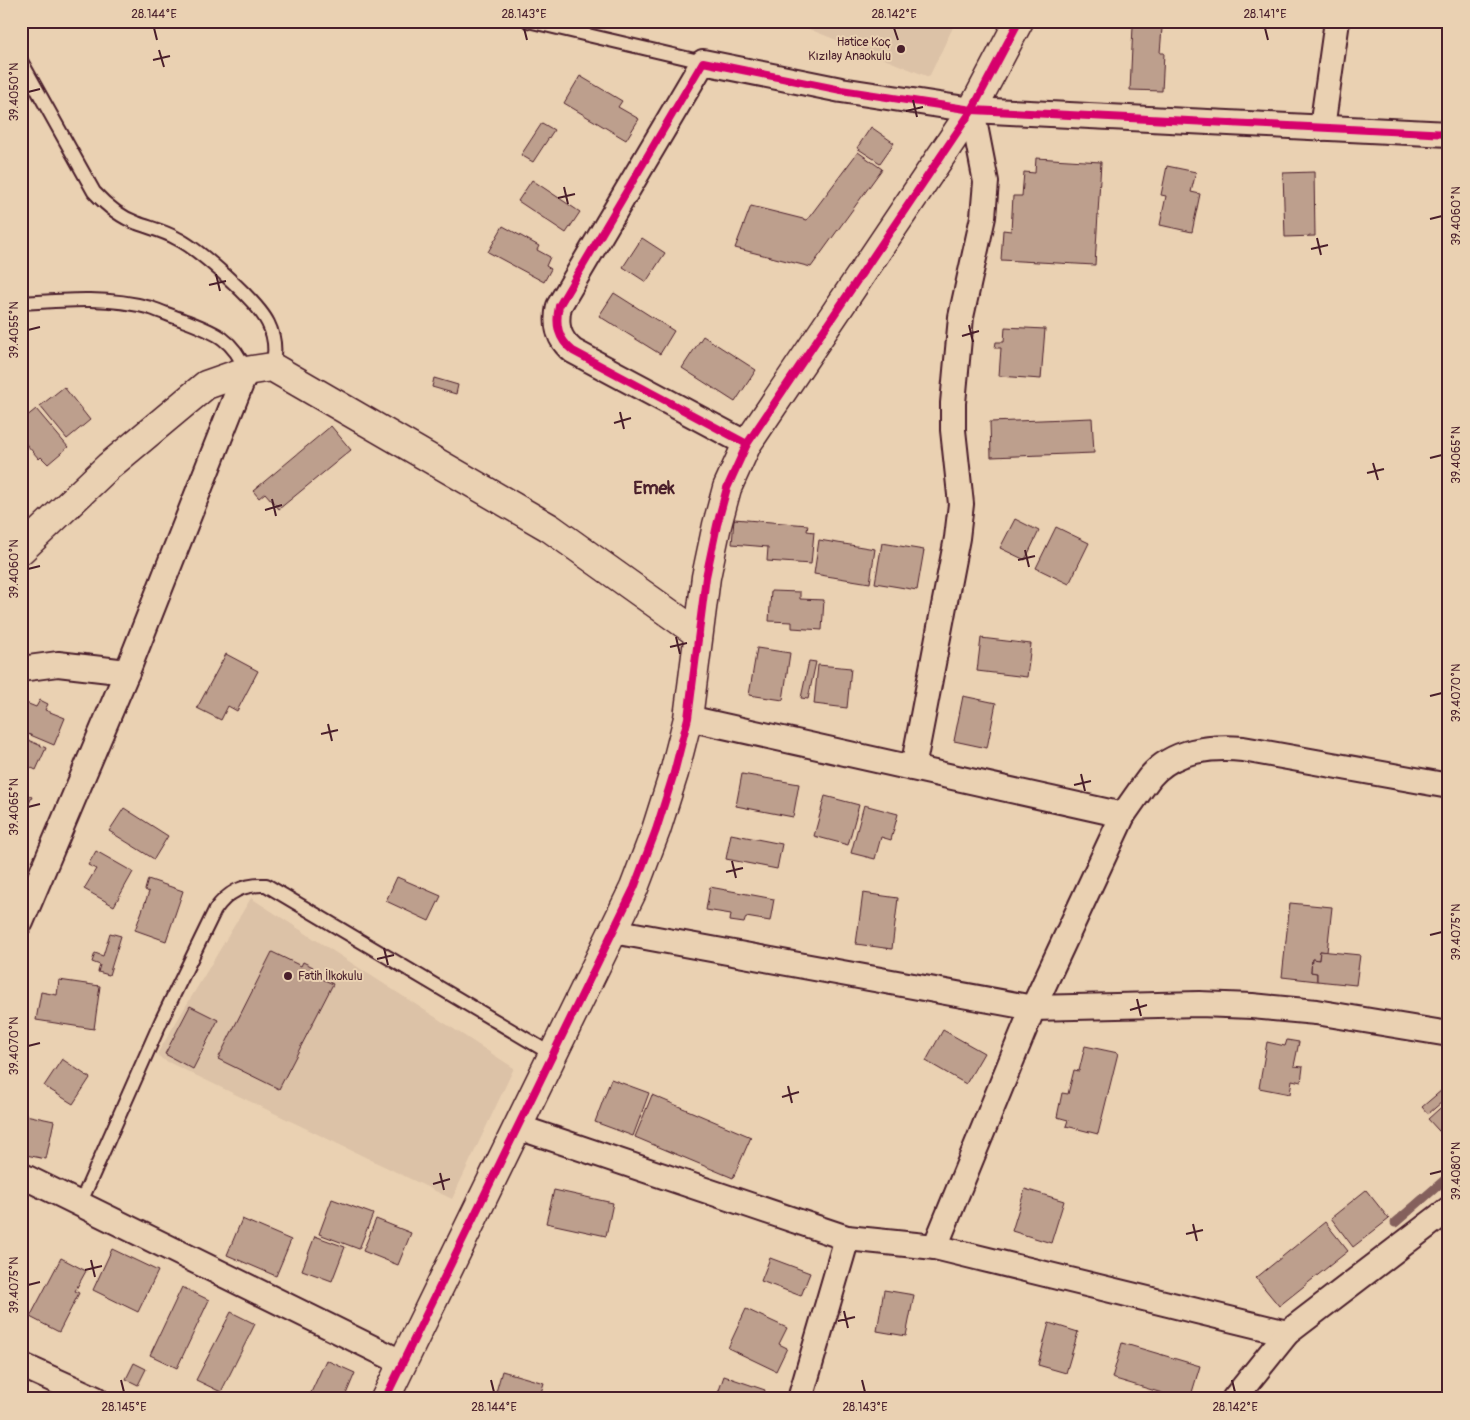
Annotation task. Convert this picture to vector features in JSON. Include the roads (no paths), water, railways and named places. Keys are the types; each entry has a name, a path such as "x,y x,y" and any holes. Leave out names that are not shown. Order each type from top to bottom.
{"street":[{"path":"386,1399 634,888 656,830 674,773 688,718 706,577 717,525 728,488 747,444 972,110 1019,21"},
{"path":"1322,128 1337,21"},
{"path":"747,444 573,351 561,338 558,330 559,306 703,62 840,90 972,110 1449,134"},
{"path":"913,768 957,538 961,504 953,430 953,403 961,317 983,217 986,182 972,110"},
{"path":"21,550 109,466 206,385 246,371 272,367 550,528 698,633"},
{"path":"21,922 127,672 246,371"},
{"path":"21,669 58,664 127,672"},
{"path":"688,718 1123,815"},
{"path":"935,1247 1033,1008 1123,815 1152,775 1172,760 1196,750 1220,747 1243,749 1449,786"},
{"path":"614,930 1033,1008 1199,1004 1252,1006 1316,1012 1449,1034"},
{"path":"518,1126 846,1238 935,1247 1287,1333"},
{"path":"21,1175 403,1363"},
{"path":"1234,1399 1287,1333 1449,1209"},
{"path":"800,1399 846,1238"},
{"path":"21,1365 96,1399"}],"lane":[{"path":"528,21 703,62"},
{"path":"21,61 94,192 120,214 188,244 260,309 273,336 275,351 272,367"},
{"path":"21,303 76,299 120,302 151,308 214,332 225,339 241,359 246,371"},
{"path":"80,1204 162,1019 215,910 223,899 233,891 244,887 266,885 553,1055"}],"waterway":[{"path":"1395,1223 1449,1176"}],"place":[{"name":"Hatice Koç Kızılay Anaokulu","path":"901,49"},
{"name":"Fatih İlkokulu","path":"288,976"}],"district":[{"name":"Emek","path":"654,488"}]}
